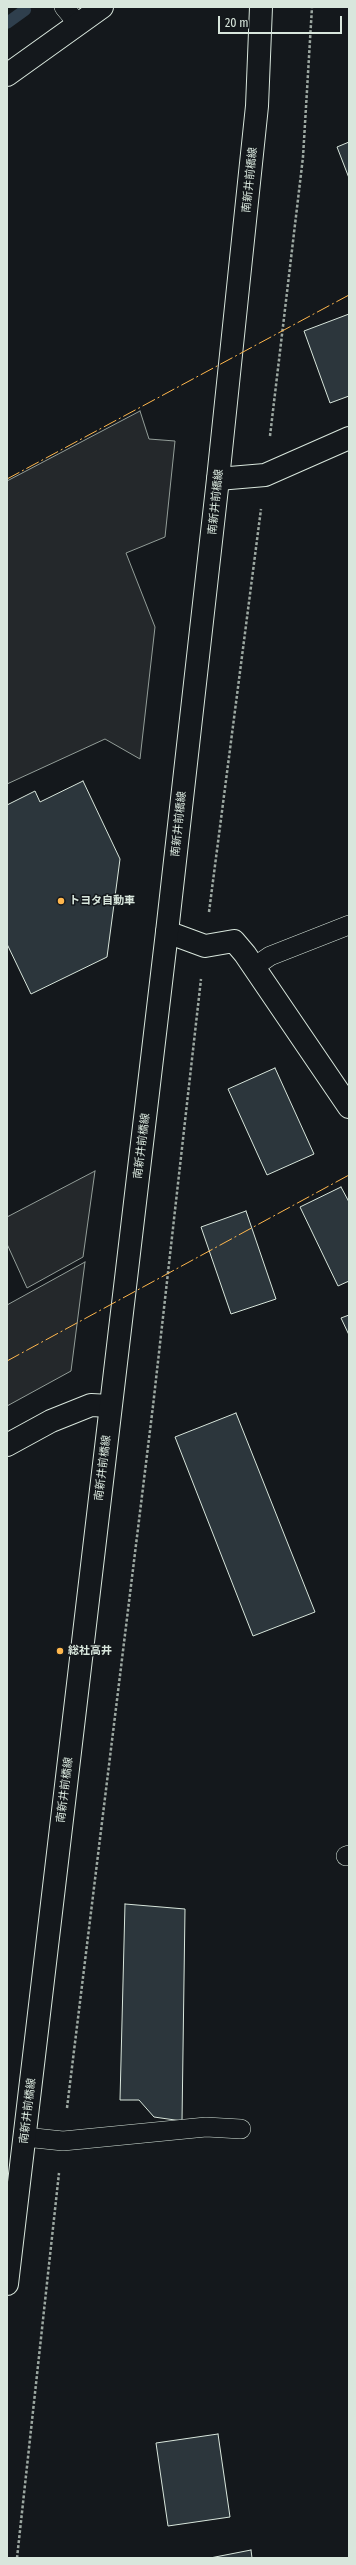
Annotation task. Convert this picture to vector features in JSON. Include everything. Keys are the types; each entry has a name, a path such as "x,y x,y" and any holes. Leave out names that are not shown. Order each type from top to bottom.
{"main road":[{"path":"7,75 102,7"},
{"name":"南新井前橋線","path":"7,2284 167,932 218,479 257,106 261,7"},
{"path":"218,479 265,475 349,438"},
{"path":"167,932 205,946 234,941 254,967 349,1107"},
{"path":"7,1445 51,1421 91,1405 110,1406"}],"lane":[{"path":"64,7 78,24"},
{"path":"254,967 270,956 349,925"},
{"path":"25,2137 63,2141 206,2127 241,2129"}],"path":[{"path":"17,2558 63,2141 153,1406 205,946 265,475 303,157 312,7"}],"shaded area":[{"path":"140,411 149,439 175,441 165,537 126,553 155,627 140,759 105,739 7,784 7,481"},
{"path":"95,1171 83,1257 27,1288 7,1244 7,1217"},
{"path":"85,1262 71,1371 7,1406 7,1305"}],"building":[{"path":"349,142 349,178 337,147"},
{"path":"349,314 349,396 330,403 304,331"},
{"name":"トヨタ自動車","path":"83,781 120,859 107,957 31,994 7,944 7,805 35,791 40,802"},
{"path":"275,1068 314,1154 267,1175 228,1089"},
{"path":"341,1187 349,1202 349,1281 338,1286 300,1207"},
{"path":"246,1211 276,1299 231,1314 201,1227"},
{"path":"349,1315 349,1335 341,1318"},
{"path":"236,1413 315,1612 253,1636 175,1437"},
{"path":"125,1904 185,1909 182,2121 154,2117 139,2100 120,2100"},
{"path":"218,2434 230,2517 168,2526 156,2443"},
{"path":"251,2550 252,2558 210,2558"}],"waterway":[{"path":"7,23 25,10"}],"power":[{"path":"7,479 349,295"},
{"path":"7,1361 349,1175"}],"place":[{"name":"トヨタ自動車","path":"61,901"},
{"name":"総社高井","path":"60,1651"}]}
